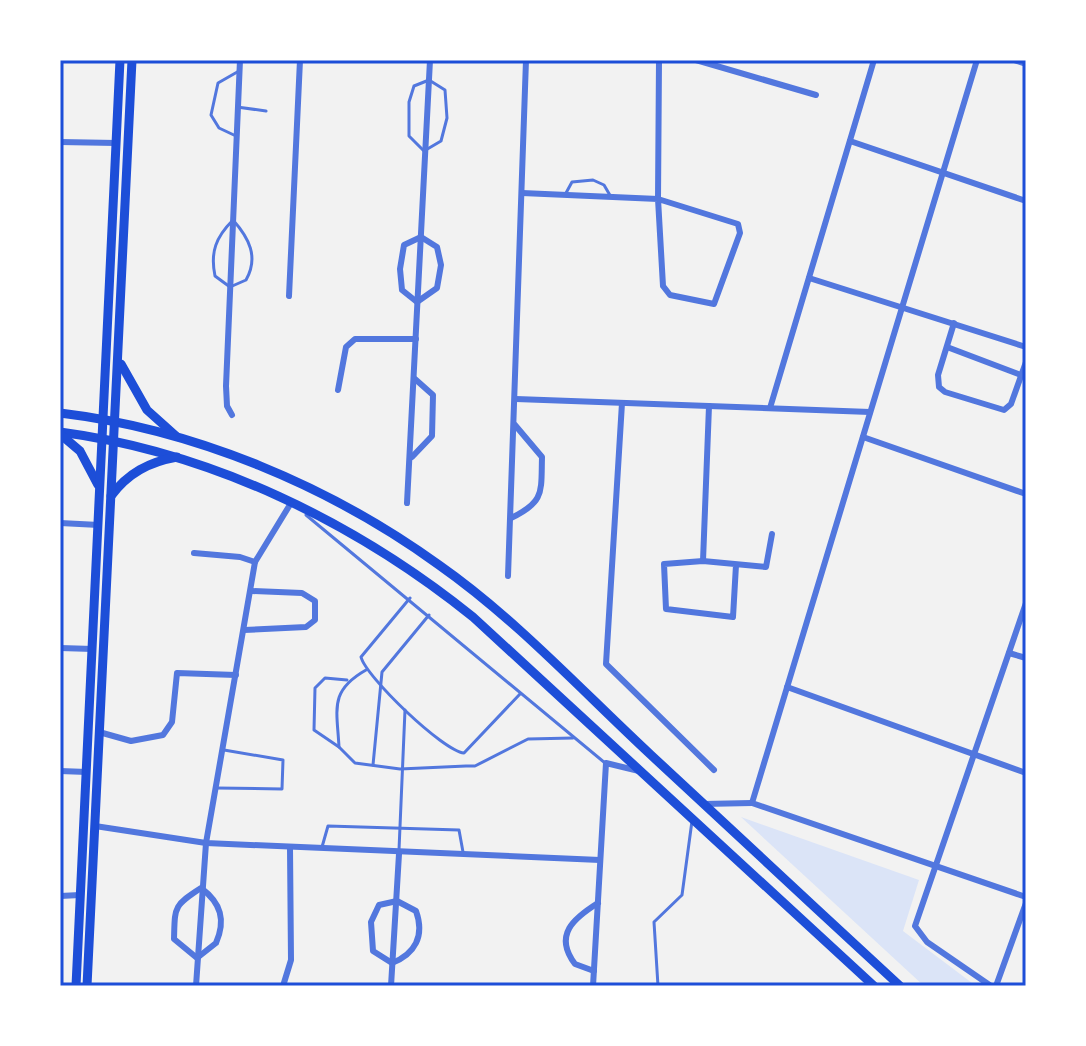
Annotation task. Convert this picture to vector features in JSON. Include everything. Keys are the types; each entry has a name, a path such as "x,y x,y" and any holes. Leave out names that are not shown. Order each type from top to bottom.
{"main road":[{"path":"87,986 80,895 120,60"},
{"path":"76,986 95,826 132,60"},
{"path":"118,358 141,402 176,436"},
{"path":"60,413 102,418 176,436 275,474 347,508 440,565 485,601 900,986"},
{"path":"60,433 101,438 177,457 291,503 387,554 430,583 473,617 874,986"},
{"path":"60,433 89,464 100,492"},
{"path":"109,499 119,486 145,466 177,457"}],"street":[{"path":"232,415 227,406 226,386 240,60"},
{"path":"289,296 300,60"},
{"path":"407,503 430,60"},
{"path":"508,576 526,60"},
{"path":"522,193 658,199 740,227 720,296 714,304 670,295 664,289 658,199 659,60"},
{"path":"696,60 816,95"},
{"path":"770,408 874,60"},
{"path":"752,803 977,60"},
{"path":"1014,60 1026,64"},
{"path":"850,141 1026,201"},
{"path":"60,142 116,143"},
{"path":"417,302 402,290 400,269 404,245 421,237"},
{"path":"417,302 437,288 441,265 437,247 421,237"},
{"path":"809,278 902,305 1026,347"},
{"path":"954,323 938,381 945,392 1004,410 1011,404 1026,362"},
{"path":"338,390 346,347 355,339 416,339"},
{"path":"947,347 1021,375"},
{"path":"411,457 427,446 432,436 433,395 415,379"},
{"path":"516,399 870,412"},
{"path":"622,403 606,664 714,770"},
{"path":"703,561 709,406"},
{"path":"511,518 530,509 540,494 542,457 515,425"},
{"path":"863,437 1026,494"},
{"path":"196,986 206,843 255,562 291,503"},
{"path":"60,523 99,525"},
{"path":"736,565 733,617 668,611 663,565 703,561 768,566 772,534"},
{"path":"194,553 240,557 255,562"},
{"path":"244,630 306,627 315,620 315,601 308,595 252,591"},
{"path":"1026,603 917,917 916,931 994,986 1026,903"},
{"path":"60,648 93,649"},
{"path":"1009,653 1026,658"},
{"path":"99,732 131,741 163,735 172,722 177,673 236,675"},
{"path":"787,687 974,751 1026,773"},
{"path":"593,986 606,763 642,771"},
{"path":"60,771 87,772"},
{"path":"703,804 752,803 1026,897"},
{"path":"95,826 206,843 399,854 600,860"},
{"path":"283,986 291,960 290,848"},
{"path":"391,986 399,854"},
{"path":"197,958 216,943 221,915 217,901 201,888"},
{"path":"197,958 174,939 175,910 179,902 201,888"},
{"path":"60,896 80,895"},
{"path":"397,901 416,911 418,940 409,955 392,963 373,951 371,922 379,905 397,901"},
{"path":"594,971 575,964 565,941 566,931 574,918 598,903"}],"lane":[{"path":"236,136 219,128 211,115 218,83 240,71"},
{"path":"429,80 445,90 447,118 441,141 424,151 409,136 409,102 414,86 429,80"},
{"path":"237,107 266,111"},
{"path":"565,195 572,182 581,179 604,185 611,197"},
{"path":"233,220 250,243 252,259 246,280 230,287 215,276 213,270 216,239 233,220"},
{"path":"291,503 410,598 520,694 606,763"},
{"path":"410,598 362,653 366,670 453,750 464,753"},
{"path":"373,765 379,683 385,666 430,615"},
{"path":"339,747 336,701 349,680 366,670"},
{"path":"349,680 325,678 315,688 314,730 339,747 355,763 400,769 475,766 528,739 573,738"},
{"path":"464,753 520,694"},
{"path":"399,854 400,769 405,709"},
{"path":"216,788 282,789 283,760 222,750"},
{"path":"464,753 466,766"},
{"path":"658,986 654,922 682,895 692,817"},
{"path":"322,849 328,826 459,830 463,856"}],"shaded area":[{"path":"741,817 919,880 903,931 976,986 924,986"}]}
